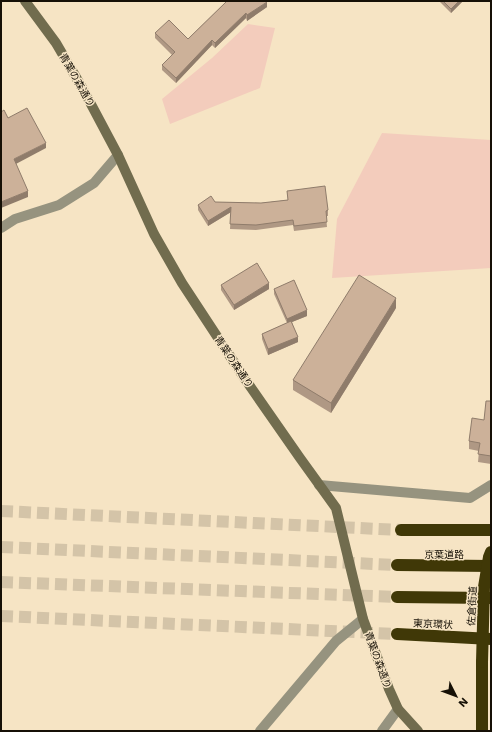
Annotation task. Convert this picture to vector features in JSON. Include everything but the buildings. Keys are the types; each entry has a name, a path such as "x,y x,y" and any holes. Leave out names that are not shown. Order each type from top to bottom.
{"highway":[{"path":"401,530 491,530"},
{"name":"佐倉街道","path":"482,731 484,587 491,552"},
{"name":"京葉道路","path":"397,565 491,566"},
{"path":"397,597 491,598"},
{"name":"東京環状","path":"397,634 491,639"}],"street":[{"name":"青葉の森通り","path":"25,1 56,43 84,91 118,155 154,234 182,283 245,379 336,508 363,619 398,709 418,731"},
{"path":"1,228 15,219 59,205 94,183 118,155"},
{"path":"319,485 470,498 491,485"},
{"path":"260,731 336,641 363,619"},
{"path":"382,731 398,709"}],"shaded area":[{"path":"248,24 275,28 260,88 170,124 162,99 212,58"},
{"path":"382,133 491,140 491,268 332,278 337,219"}],"tunnel":[{"path":"1,511 401,530"},
{"path":"1,547 397,565"},
{"path":"1,582 397,597"},
{"path":"1,616 397,634"}]}
